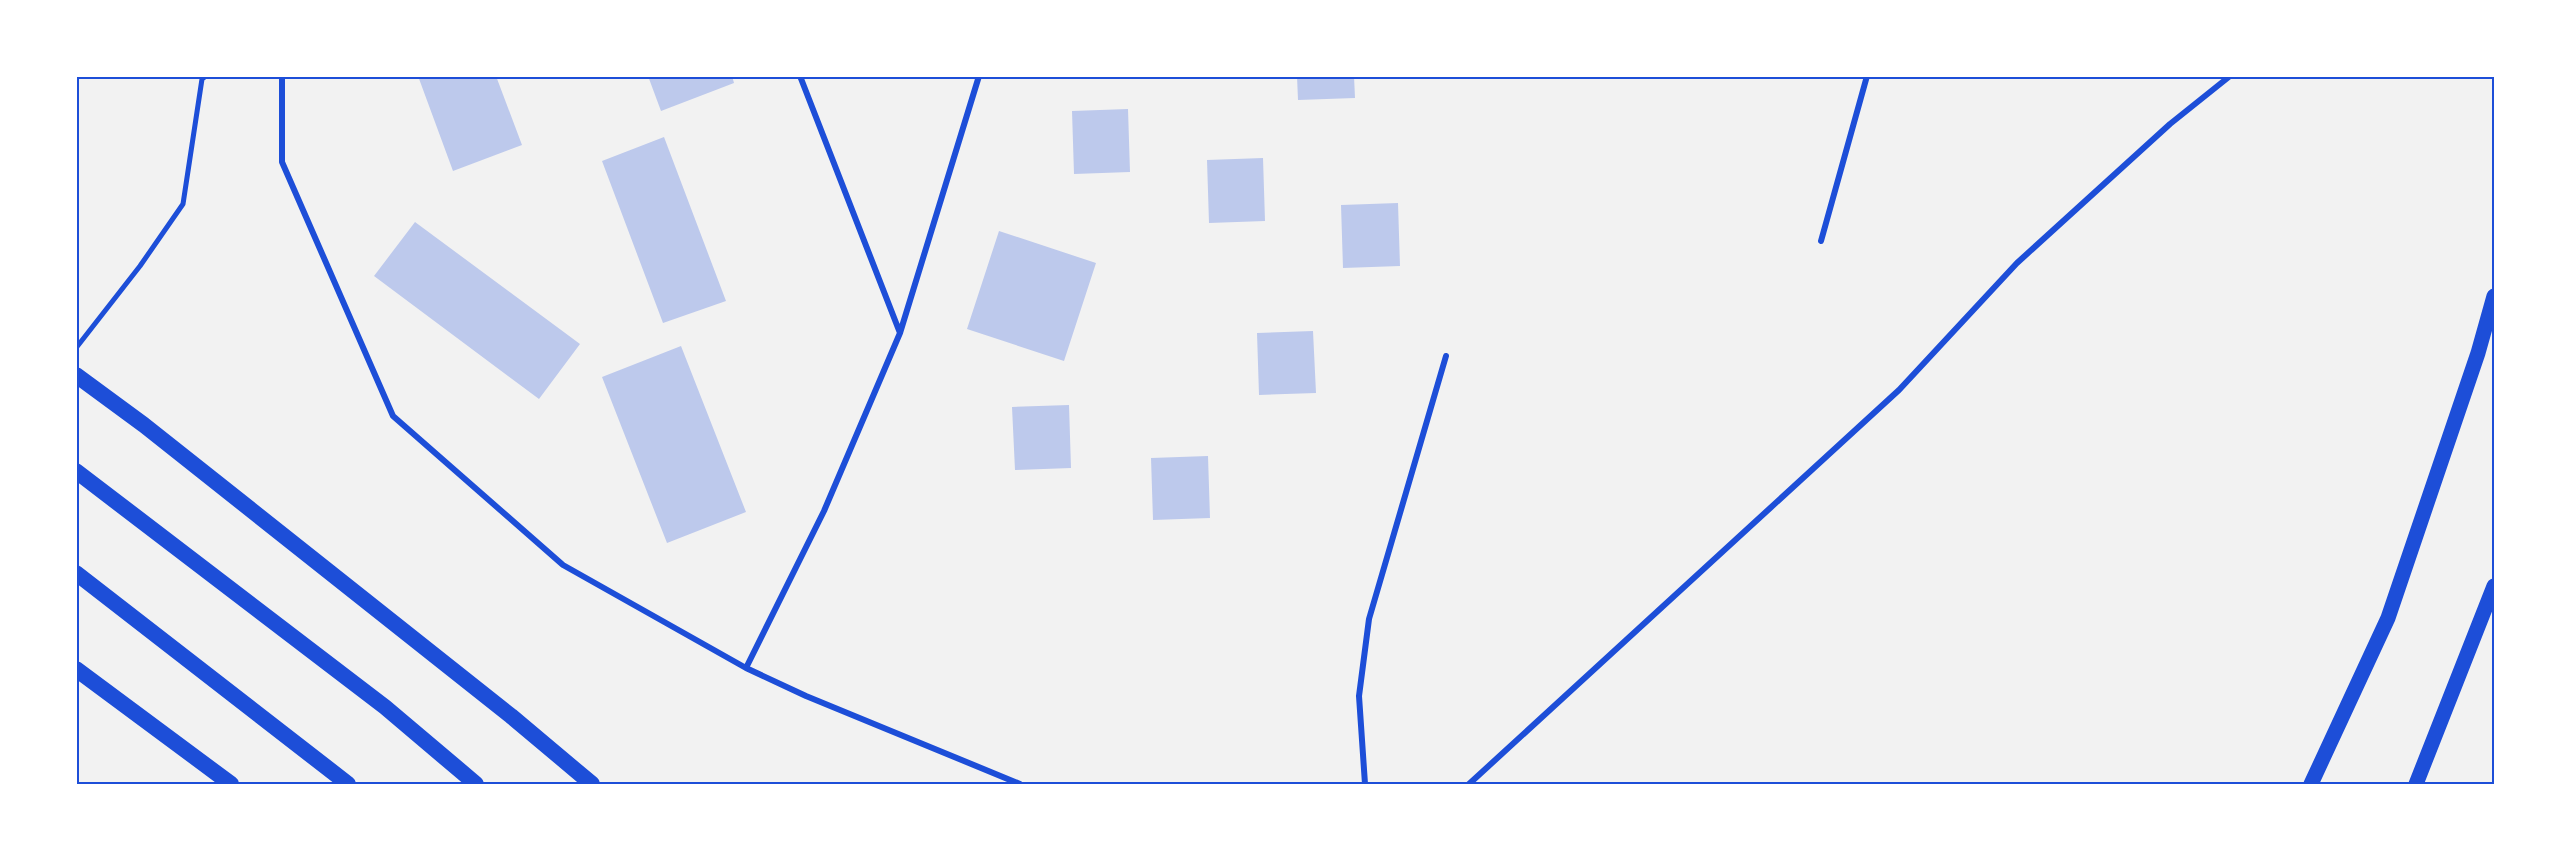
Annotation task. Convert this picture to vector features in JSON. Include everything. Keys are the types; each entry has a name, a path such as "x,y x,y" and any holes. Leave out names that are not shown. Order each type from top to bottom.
{"highway":[{"path":"76,375 144,425 502,709 592,784"},
{"path":"76,471 385,707 476,784"},
{"path":"76,573 348,784"},
{"path":"76,669 231,784"}],"main road":[{"path":"2311,784 2388,618 2494,296"},
{"path":"2416,784 2494,586"}],"street":[{"path":"76,348 140,267 183,204 202,79 206,76"},
{"path":"282,76 282,162 393,416 563,565 746,668 806,696 1020,784"},
{"path":"800,76 900,333"},
{"path":"746,668 824,510 900,333 979,76"},
{"path":"1821,241 1867,76"},
{"path":"1469,784 1899,390 2017,263 2170,124 2230,76"},
{"path":"1365,784 1359,696 1369,619 1446,356"}],"building":[{"path":"418,76 496,76 522,145 453,171"},
{"path":"648,76 732,76 734,83 661,111"},
{"path":"1297,76 1354,76 1355,98 1298,100"},
{"path":"1128,109 1130,172 1074,174 1072,111"},
{"path":"664,137 726,301 663,323 602,161"},
{"path":"1263,158 1265,221 1209,223 1207,160"},
{"path":"1398,203 1400,266 1343,268 1341,205"},
{"path":"415,222 580,344 539,399 374,276"},
{"path":"999,231 1096,263 1064,361 967,329"},
{"path":"1313,331 1316,393 1259,395 1257,333"},
{"path":"681,346 746,512 667,543 602,377"},
{"path":"1069,405 1071,468 1015,470 1012,407"},
{"path":"1208,456 1210,518 1153,520 1151,458"}]}
